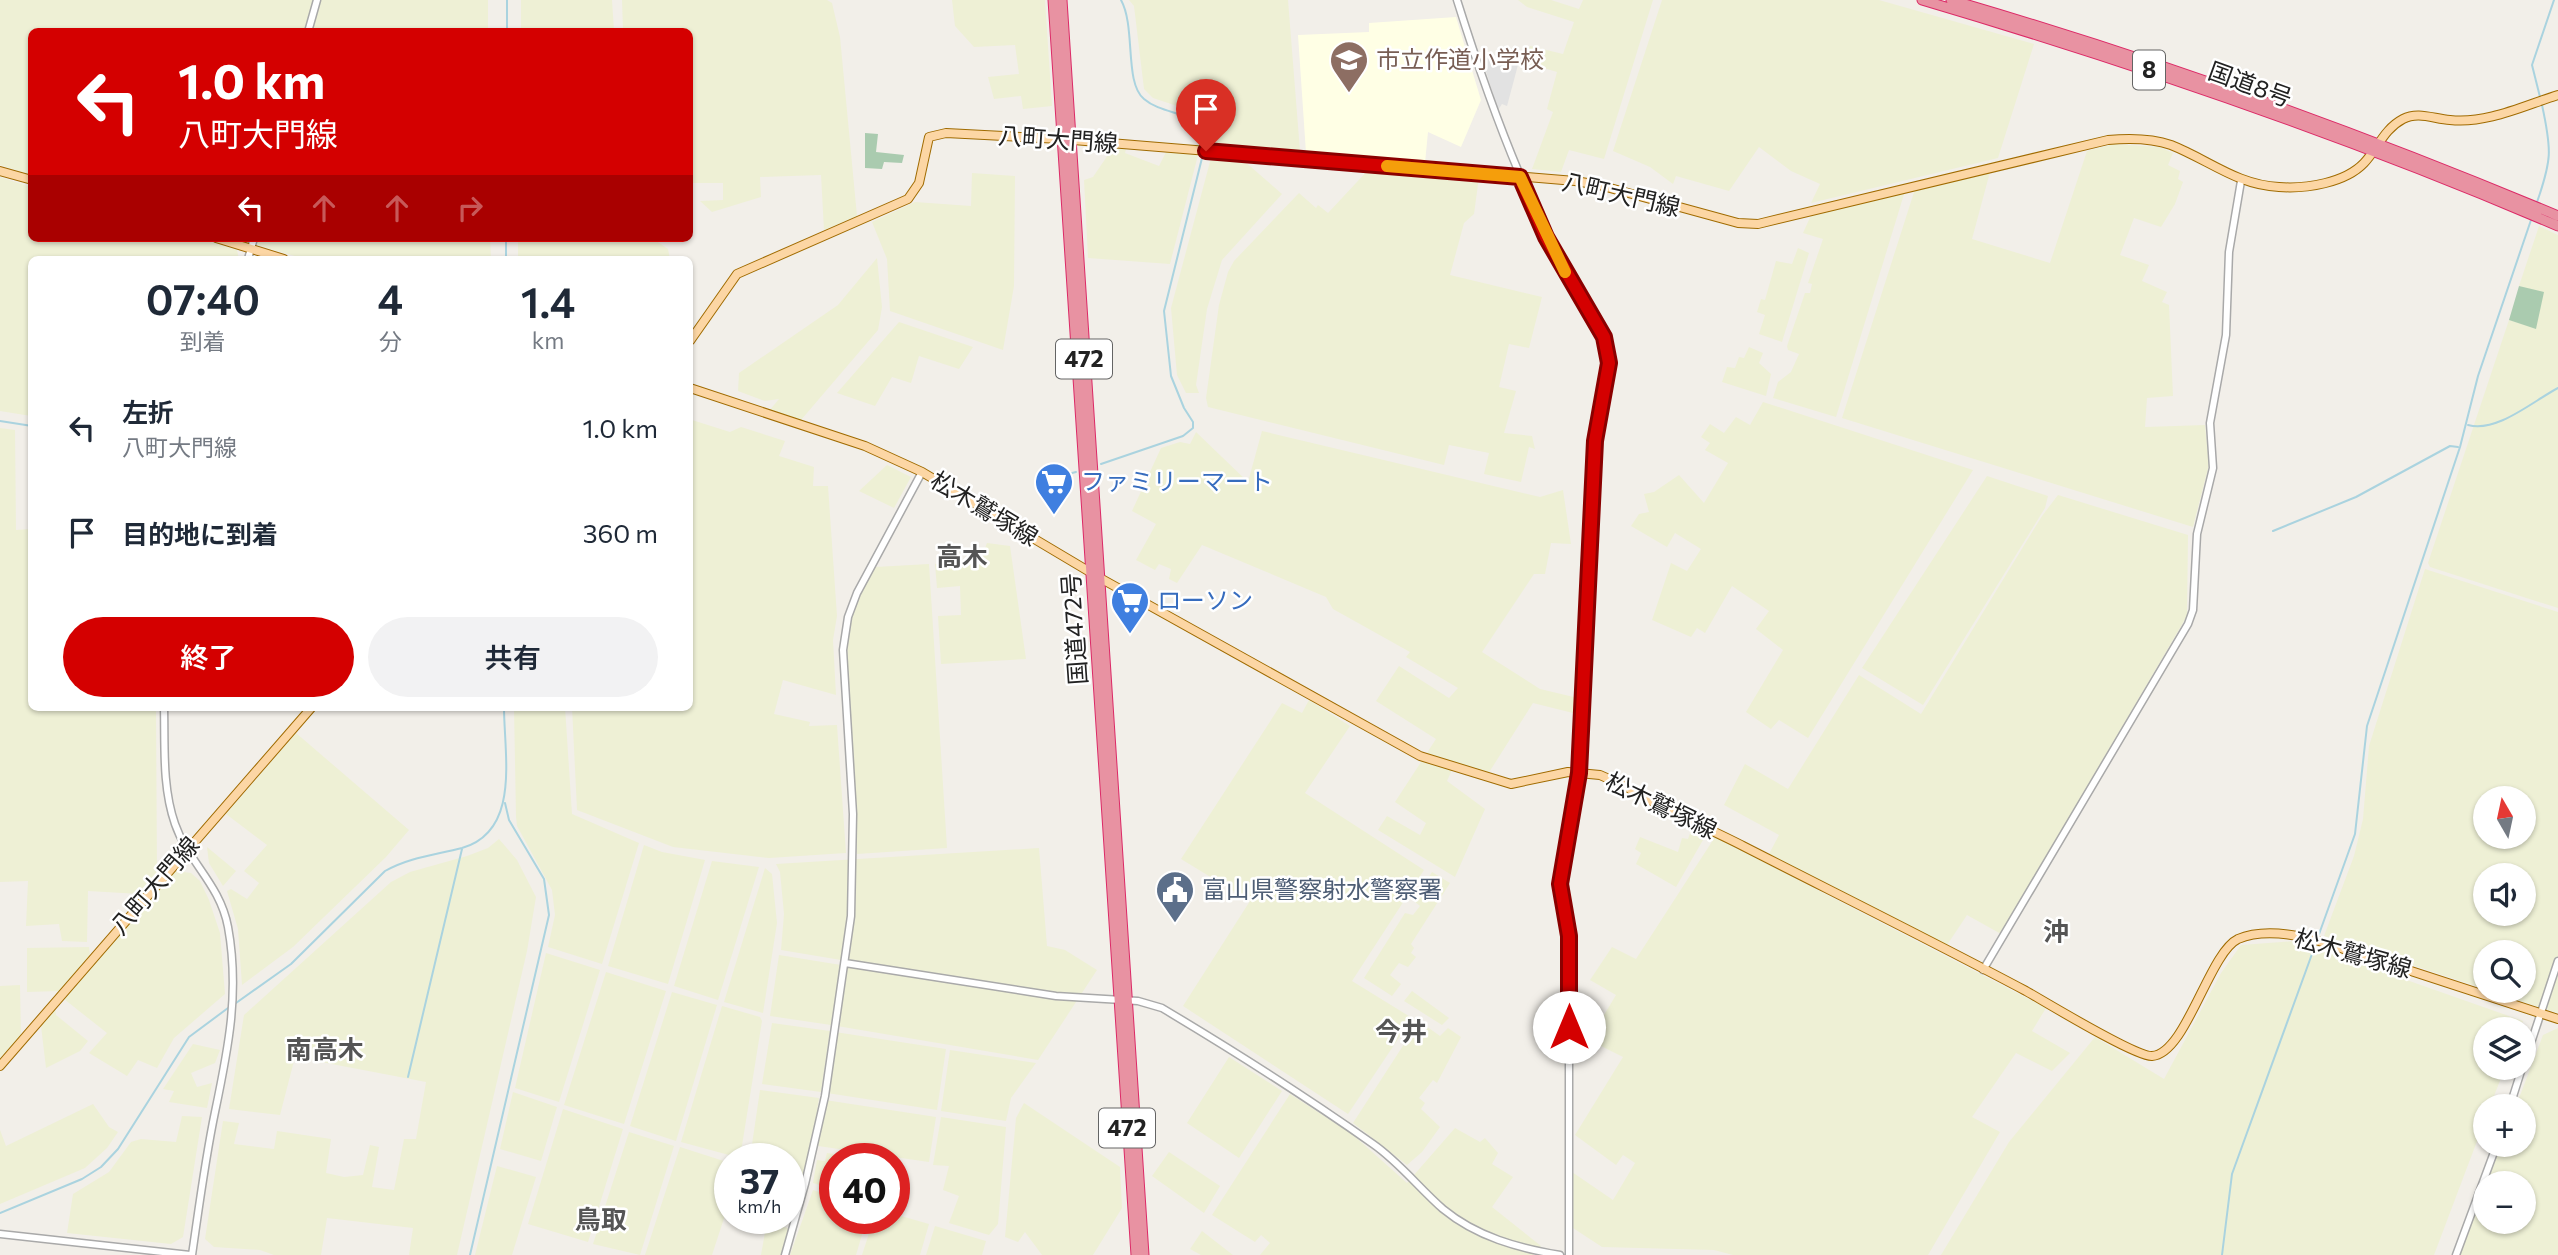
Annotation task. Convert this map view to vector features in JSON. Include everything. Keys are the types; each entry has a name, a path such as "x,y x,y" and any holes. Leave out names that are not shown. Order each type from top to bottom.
{"highway":[{"name":"国道472号","path":"1053,0 1100,578 1136,1255"},
{"name":"国道472号","path":"1062,0 1066,139 1091,572 1143,1255"},
{"name":"国道8号","path":"1922,0 2135,65 2374,148"},
{"name":"国道8号","path":"1951,0 2201,80 2526,207 2544,215 2558,226"},
{"name":"国道8号","path":"2544,215 2558,216"}],"main road":[{"name":"八町大門線","path":"693,337 737,274 908,199 919,184 931,135 946,133 1066,139 1599,185 1718,218 1758,224 2108,139 2131,138 2171,145 2241,181 2282,188 2340,179 2365,162 2392,126 2405,118 2422,115 2467,121 2558,95"},
{"path":"0,171 28,179"},
{"path":"229,242 274,256"},
{"name":"松木鷲塚線","path":"693,389 865,446 922,472 1100,578 1420,756 1511,784 1558,772 1600,775 1625,786 2090,1025 2132,1052 2153,1056 2163,1053 2177,1037 2225,954 2237,940 2264,934 2283,934 2316,940 2558,1019"},
{"name":"八町大門線","path":"0,1066 309,711"}],"street":[{"path":"309,28 317,0"},
{"path":"1457,0 1498,126 1546,237 1604,337 1609,354 1595,441 1579,773 1560,884 1569,936 1569,1255"},
{"path":"1983,970 2188,624 2193,610 2197,534 2213,468 2210,423 2226,335 2229,252 2241,181"},
{"path":"249,256 253,242"},
{"path":"785,1255 815,1147 845,963 854,870 843,650 848,617 856,593 922,472"},
{"path":"0,1234 191,1255 203,1177 230,1042 234,997 224,909 215,889 175,824 169,797 164,711"},
{"path":"2536,1025 2558,961"},
{"path":"845,963 1056,996 1123,1000 1166,1010 1349,1127 1379,1149 1445,1210 1464,1223 1504,1243 1560,1255"},
{"path":"2456,1255 2492,1157"}],"shaded area":[{"path":"0,0 488,0 488,28 28,28 28,174 0,165"},
{"path":"521,0 612,0 614,28 521,28"},
{"path":"622,0 827,0 832,3 840,37 857,216 824,230 821,175 760,177 761,197 712,212 700,201 723,200 723,183 693,183 693,28 623,28"},
{"path":"952,0 1045,0 1052,106 1023,109 1021,96 994,99 988,77 1019,74 1015,45 974,47 955,26"},
{"path":"1129,0 1288,0 1300,151 1213,145 1214,136 1204,115 1153,98 1144,89 1134,6"},
{"path":"1518,0 1551,0 1579,9 1583,0 1653,0 1604,159 1569,150 1561,172 1532,169 1553,112 1547,109 1557,72 1524,62 1530,46 1563,54 1574,22 1527,7"},
{"path":"1662,0 1879,0 2034,44 1998,158 1811,203 1820,184 1791,171 1759,147 1729,191 1676,176 1673,184 1650,167 1613,151"},
{"path":"1456,17 1481,100 1461,147 1428,132 1425,163 1306,153 1298,35 1369,32 1369,23"},
{"path":"1480,52 1518,65 1507,106 1502,104 1498,110"},
{"path":"865,133 878,134 876,152 904,155 902,163 884,162 882,169 865,168"},
{"path":"2114,144 2159,147 2173,153 2168,165 2180,171 2178,179 2183,182 2175,204 2161,227 2134,218 2120,255 2149,265 2142,281 2167,292 2162,302 2169,305 2173,396 2147,398 2145,427 2205,425 2209,465 2193,527 1842,418 1915,189 1990,172 1972,239 2050,263 2087,151"},
{"path":"1112,149 1126,149 1125,153 1159,166 1166,152 1198,155 1170,264 1088,258 1084,180 1093,177"},
{"path":"1211,158 1243,160 1282,194 1222,260 1207,309 1196,385 1199,393 1186,393 1177,375 1171,308"},
{"path":"1370,168 1479,177 1474,214 1464,223 1450,275 1542,297 1529,348 1509,344 1499,387 1516,391 1504,433 1532,436 1535,449 1529,447 1521,482 1484,474 1489,453 1449,445 1444,465 1208,407 1206,398 1219,305 1228,272 1234,261 1299,193 1316,208 1318,205 1328,213"},
{"path":"972,173 1015,176 1014,286 1003,350 890,311 887,259 872,222 915,202 971,206"},
{"path":"0,177 28,186 28,242 210,242 237,250 238,256 28,256 28,416 0,411"},
{"path":"1905,191 1836,417 1773,398 1778,382 1791,372 1799,354 1788,350 1787,346 1805,293 1810,293 1812,284 1808,283 1823,239 1803,233 1812,213"},
{"path":"2539,226 2558,235 2558,608 2430,567 2428,563 2509,320 2536,328 2543,293 2519,286"},
{"path":"247,242 490,242 491,256 295,256"},
{"path":"518,242 658,242 668,249 669,256 518,256"},
{"path":"1798,248 1809,253 1782,342 1759,334 1765,315 1757,312 1761,299 1765,300 1776,261 1792,264"},
{"path":"877,258 882,307 878,330 801,420 769,411 779,399 765,401 738,391 739,373 838,305"},
{"path":"2519,286 2544,292 2536,329 2509,320"},
{"path":"899,322 973,347 959,369 919,356 911,383 892,377 875,406 837,393"},
{"path":"1749,347 1763,353 1759,363 1771,374 1766,396 1722,382 1727,367 1735,368 1739,357 1744,358"},
{"path":"1763,402 1973,470 1808,738 1779,720 1771,729 1746,712 1783,650 1756,629 1769,611 1732,586 1705,633 1697,628 1691,637 1652,620 1671,563 1687,571 1701,549 1675,533 1667,547 1631,526 1639,514 1649,512 1644,494 1654,492 1679,475 1704,503 1728,463 1705,450 1710,443 1701,437 1710,424 1724,433 1736,417 1750,425"},
{"path":"693,420 730,432 741,427 785,441 779,456 814,467 813,486 828,486 837,616 833,640 836,695 783,680 774,714 810,722 809,726 837,725 846,853 769,858 673,847 577,810 572,711 693,711"},
{"path":"0,428 15,430 16,530 28,529 28,711 156,711 157,873 140,894 88,891 87,942 62,941 59,924 26,926 28,881 0,882"},
{"path":"1262,431 1540,497 1563,490 1571,544 1551,543 1545,574 1534,574 1482,652 1540,689 1578,698 1577,714 1533,703 1488,774 1455,763 1447,781 1485,809 1455,877 1378,830 1387,816 1420,835 1426,823 1395,802 1436,739 1376,701 1399,666 1449,698 1458,688 1406,657 1410,652 1333,609 1326,597 1202,545 1177,583 1169,579 1171,569 1159,564 1155,570 1136,560 1156,524 1132,511 1161,448 1180,442 1190,444 1196,432 1248,482"},
{"path":"887,465 911,477 894,508 859,491"},
{"path":"1987,476 2048,496 2045,508 1923,705 1862,668"},
{"path":"2058,495 2188,535 2187,616 2001,934 1967,915 1947,945 1769,854 1779,835 1724,805 1745,764 1788,789 1859,675 1921,714 2042,516"},
{"path":"987,543 1010,546 1026,659 941,664 938,616 961,615 960,586 937,588 935,564 980,561"},
{"path":"929,564 947,848 857,854 847,658 848,628 862,589 875,567"},
{"path":"2425,569 2558,612 2558,1013 2527,1003 2536,1003 2536,940 2473,940 2473,985 2324,936 2354,856 2363,819 2369,746"},
{"path":"1309,700 1350,726 1305,793 1424,870 1352,981 1412,1018 1348,1114 1183,1006 1250,901 1181,859 1282,703 1302,713"},
{"path":"514,711 565,711 572,814 639,843 602,964 548,947 555,915 552,890 517,826"},
{"path":"296,733 409,830 386,857 293,947 242,985 238,929 227,891 231,889 247,899 259,883 244,871 267,845 226,814"},
{"path":"1693,825 1707,833 1676,887 1636,864 1641,853 1635,849 1640,837 1678,852 1682,838 1688,839"},
{"path":"1715,837 2046,1008 2032,1031 2070,1053 2052,1071 2016,1053 1972,1117 2000,1132 1928,1255 1733,1255 1714,1250 1602,1247 1573,1228 1572,1172 1613,1200 1635,1163 1623,1155 1616,1165 1575,1135 1623,1057 1589,1040 1616,995 1590,980 1612,947 1636,959"},
{"path":"499,839 517,860 536,897 527,951 457,1255 409,1255 413,1228 327,1218 321,1255 274,1255 260,1250 214,1247 205,1239 223,1121 239,1123 234,1144 274,1149 277,1131 331,1139 326,1173 344,1177 363,1175 370,1145 379,1147 372,1187 394,1190 404,1139 416,1139 426,1082 295,1057 280,1115 229,1109 244,1015 391,882 410,872 488,848"},
{"path":"644,845 662,852 705,860 668,984 608,966"},
{"path":"207,847 236,871 223,886 209,863"},
{"path":"1039,848 1047,946 1065,950 1097,970 1038,1060 837,1026 847,961 781,950 784,914 780,872 776,864"},
{"path":"712,861 759,867 718,1000 674,986"},
{"path":"765,868 772,874 777,923 763,1013 724,1002"},
{"path":"176,871 191,873 200,881 209,900 220,933 225,994 174,1038 157,1068 138,1060 127,1076 89,1053 107,1033 64,999 127,923"},
{"path":"1432,872 1450,883 1411,944 1414,948 1411,953 1416,957 1408,967 1399,963 1390,975 1401,984 1392,996 1364,978 1405,913 1413,915 1420,906 1414,901"},
{"path":"2296,941 2512,1017 2473,1017 2473,1080 2500,1080 2495,1094 2473,1094 2473,1152 2434,1255 1941,1255 2009,1142 2095,1037 2164,1079 2221,973 2241,945"},
{"path":"89,947 90,955 59,991 27,992 27,948"},
{"path":"546,953 600,970 559,1102 515,1088"},
{"path":"779,955 841,965 831,1025 770,1016"},
{"path":"606,972 666,991 624,1124 564,1105"},
{"path":"20,985 21,1036 0,1058 0,986"},
{"path":"1412,991 1449,1018 1442,1025 1404,1001"},
{"path":"672,992 717,1005 676,1141 630,1126"},
{"path":"55,1006 56,1015 88,1041 80,1051 46,1068 41,1026"},
{"path":"722,1006 760,1017 762,1021 742,1143 714,1143 714,1151 681,1142"},
{"path":"1419,1021 1440,1036 1448,1028 1461,1037 1437,1083 1433,1080 1419,1098 1425,1103 1421,1109 1440,1127 1422,1152 1407,1165 1353,1123"},
{"path":"772,1023 830,1031 821,1092 762,1084"},
{"path":"2558,1028 2558,1255 2459,1255 2473,1218 2473,1234 2536,1234 2536,1171 2491,1171 2497,1157 2536,1157 2536,1094 2521,1094 2526,1080 2536,1080 2536,1053 2543,1035"},
{"path":"835,1032 946,1049 937,1110 827,1093"},
{"path":"193,1044 220,1050 215,1063 191,1073 197,1087 212,1083 207,1108 169,1102 174,1091 163,1089"},
{"path":"950,1050 1036,1063 1011,1098 1006,1121 941,1111"},
{"path":"1229,1057 1282,1091 1239,1158 1187,1123"},
{"path":"760,1090 819,1098 807,1178 805,1179 805,1143 752,1143"},
{"path":"513,1092 557,1107 541,1161 500,1149"},
{"path":"1290,1094 1352,1134 1407,1183 1455,1128 1480,1142 1485,1138 1498,1153 1492,1164 1513,1177 1492,1207 1541,1246 1533,1255 1260,1255 1270,1243 1261,1235 1255,1242 1212,1215"},
{"path":"825,1100 936,1117 929,1162 910,1159 910,1143 819,1143 818,1146"},
{"path":"1024,1103 1120,1167 1122,1208 1093,1255 1042,1255 1025,1232 1018,1242 1005,1237 1016,1118"},
{"path":"93,1104 109,1127 118,1132 107,1148 85,1168 0,1204 0,1130 6,1146"},
{"path":"563,1109 623,1129 588,1242 528,1224"},
{"path":"182,1116 202,1117 183,1237 171,1244 67,1233 73,1194 109,1172 131,1142 141,1139 176,1142"},
{"path":"941,1117 1006,1127 998,1224 989,1235 949,1223 959,1196 943,1190 949,1166 933,1165"},
{"path":"629,1132 674,1146 640,1255 593,1244"},
{"path":"680,1147 714,1158 714,1234 719,1234 712,1255 645,1255"},
{"path":"1169,1152 1220,1186 1204,1213 1152,1176"},
{"path":"819,1160 819,1185 813,1183"},
{"path":"497,1166 536,1177 512,1255 475,1255"},
{"path":"813,1190 819,1192 819,1234 862,1234 856,1255 790,1255 797,1234 805,1234 805,1213"},
{"path":"910,1219 929,1224 920,1255 862,1255 869,1234 910,1234"},
{"path":"935,1226 986,1241 982,1255 926,1255"},
{"path":"1202,1231 1233,1255 1201,1255 1190,1249"},
{"path":"765,1234 789,1234 783,1255 761,1255"}],"waterway":[{"path":"507,0 507,28"},
{"path":"1121,0 1128,25 1132,68 1138,91 1150,103 1199,123 1206,138 1204,148"},
{"path":"2540,97 2532,65 2554,0"},
{"path":"2536,205 2549,155 2542,105"},
{"path":"1101,464 1183,436 1193,428 1193,422 1171,376 1164,311 1203,154"},
{"path":"2318,937 2355,834 2367,726 2460,447 2478,376 2531,220"},
{"path":"506,242 506,256"},
{"path":"2468,425 2479,426 2503,420 2558,388"},
{"path":"0,421 28,425"},
{"path":"2273,531 2356,497 2450,446 2458,447"},
{"path":"1056,477 1076,472"},
{"path":"236,1003 291,964 385,871 413,859 462,848 481,839 493,826 501,809 505,789 504,711"},
{"path":"470,1255 549,915 544,879 509,820 505,803"},
{"path":"408,1077 462,849"},
{"path":"2222,1255 2232,1174 2316,943"},
{"path":"0,1213 82,1179 101,1167 118,1149 189,1037 228,1008"}],"slow traffic":[{"path":"1387,166 1520,177 1546,237 1565,272"}],"place":[{"name":"市立作道小学校","path":"1349,94"},
{"name":"ファミリーマート","path":"1054,516"},
{"name":"ローソン","path":"1130,635"},
{"name":"富山県警察射水警察署","path":"1175,924"}],"district":[{"name":"高木","path":"962,557"},
{"name":"沖","path":"2056,932"},
{"name":"今井","path":"1401,1032"},
{"name":"南高木","path":"325,1050"},
{"name":"鳥取","path":"601,1220"}],"route":[{"path":"1206,151 1520,177 1546,237 1604,337 1609,363 1595,441 1594,509 1587,593 1579,773 1561,864 1560,891 1569,936 1569,1027"}]}
